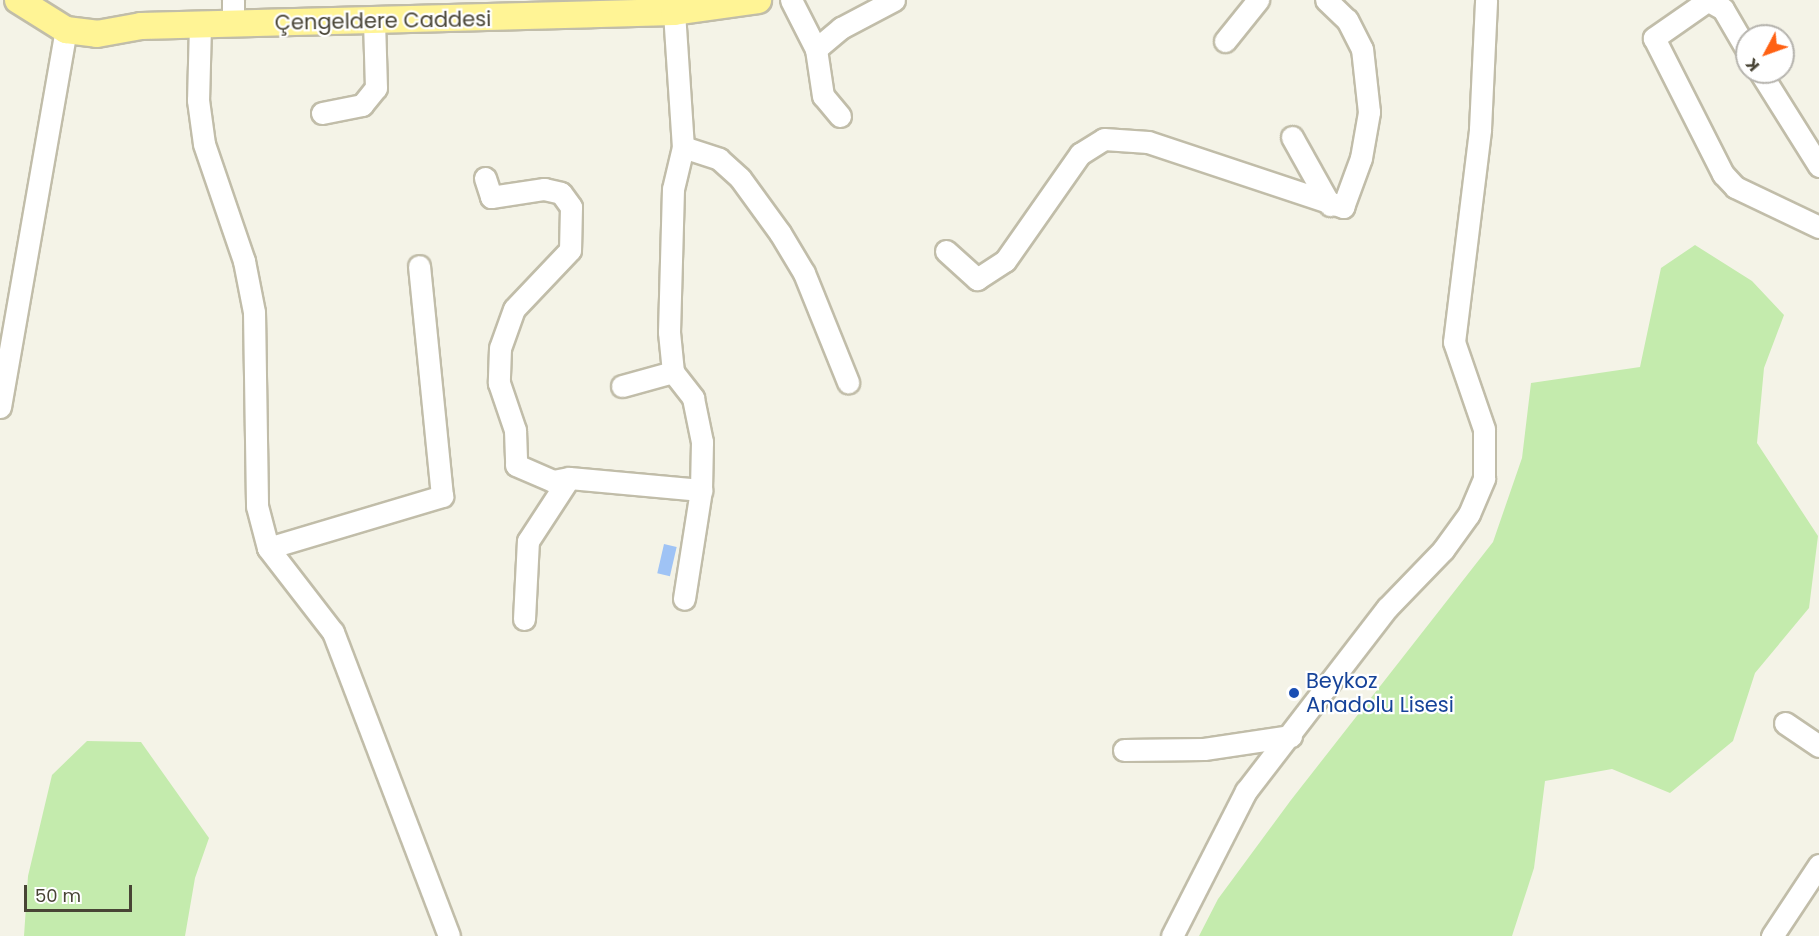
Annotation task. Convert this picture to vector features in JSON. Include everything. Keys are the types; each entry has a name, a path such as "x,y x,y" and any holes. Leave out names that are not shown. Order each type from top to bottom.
{"main road":[{"name":"Çengeldere Caddesi","path":"18,0 66,30 97,34 200,25 233,12 374,22 674,12 758,0"}],"street":[{"path":"791,0 816,49 823,96 840,116"},
{"path":"816,49 841,28 894,0"},
{"path":"1225,40 1258,0"},
{"path":"946,251 977,279 1005,261 1080,154 1104,139 1148,142 1330,205 1343,207 1361,158 1369,111 1362,49 1347,20 1326,0"},
{"path":"1172,936 1246,791 1291,736 1387,608 1443,550 1469,514 1484,478 1484,429 1454,342 1480,129 1486,0"},
{"path":"1735,30 1723,9 1707,1 1654,38 1723,174 1735,187 1819,227"},
{"path":"674,12 683,147 673,189 673,372 693,398 702,442 701,490 684,599"},
{"path":"322,113 362,105 376,88 374,22"},
{"path":"200,25 198,100 204,144 244,261 254,312 250,371 256,506 268,548 333,632 449,936"},
{"path":"0,408 66,30"},
{"path":"1768,84 1819,166"},
{"path":"1292,137 1316,188 1330,205"},
{"path":"683,147 719,159 740,178 773,224 804,273 848,382"},
{"path":"485,178 491,197 544,189 561,193 571,207 570,250 514,309 504,333 498,383 515,430 516,465 553,481 569,477 701,490"},
{"path":"268,548 442,496 418,266"},
{"path":"622,386 673,372"},
{"path":"524,619 528,541 569,477"},
{"path":"1785,723 1819,746"},
{"path":"1125,750 1204,749 1291,736"},
{"path":"1772,936 1818,870"}],"green space":[{"path":"1695,245 1752,281 1784,315 1764,368 1757,443 1818,536 1809,608 1755,673 1733,741 1670,793 1612,769 1545,781 1534,868 1512,936 1199,936 1218,899 1291,800 1493,542 1522,458 1531,383 1640,367 1661,268"},
{"path":"87,741 141,742 209,838 195,878 185,936 24,936 28,876 52,775"}],"water":[{"path":"664,544 677,547 670,576 657,573"}],"place":[{"name":"Beykoz Anadolu Lisesi","path":"1294,693"}]}
